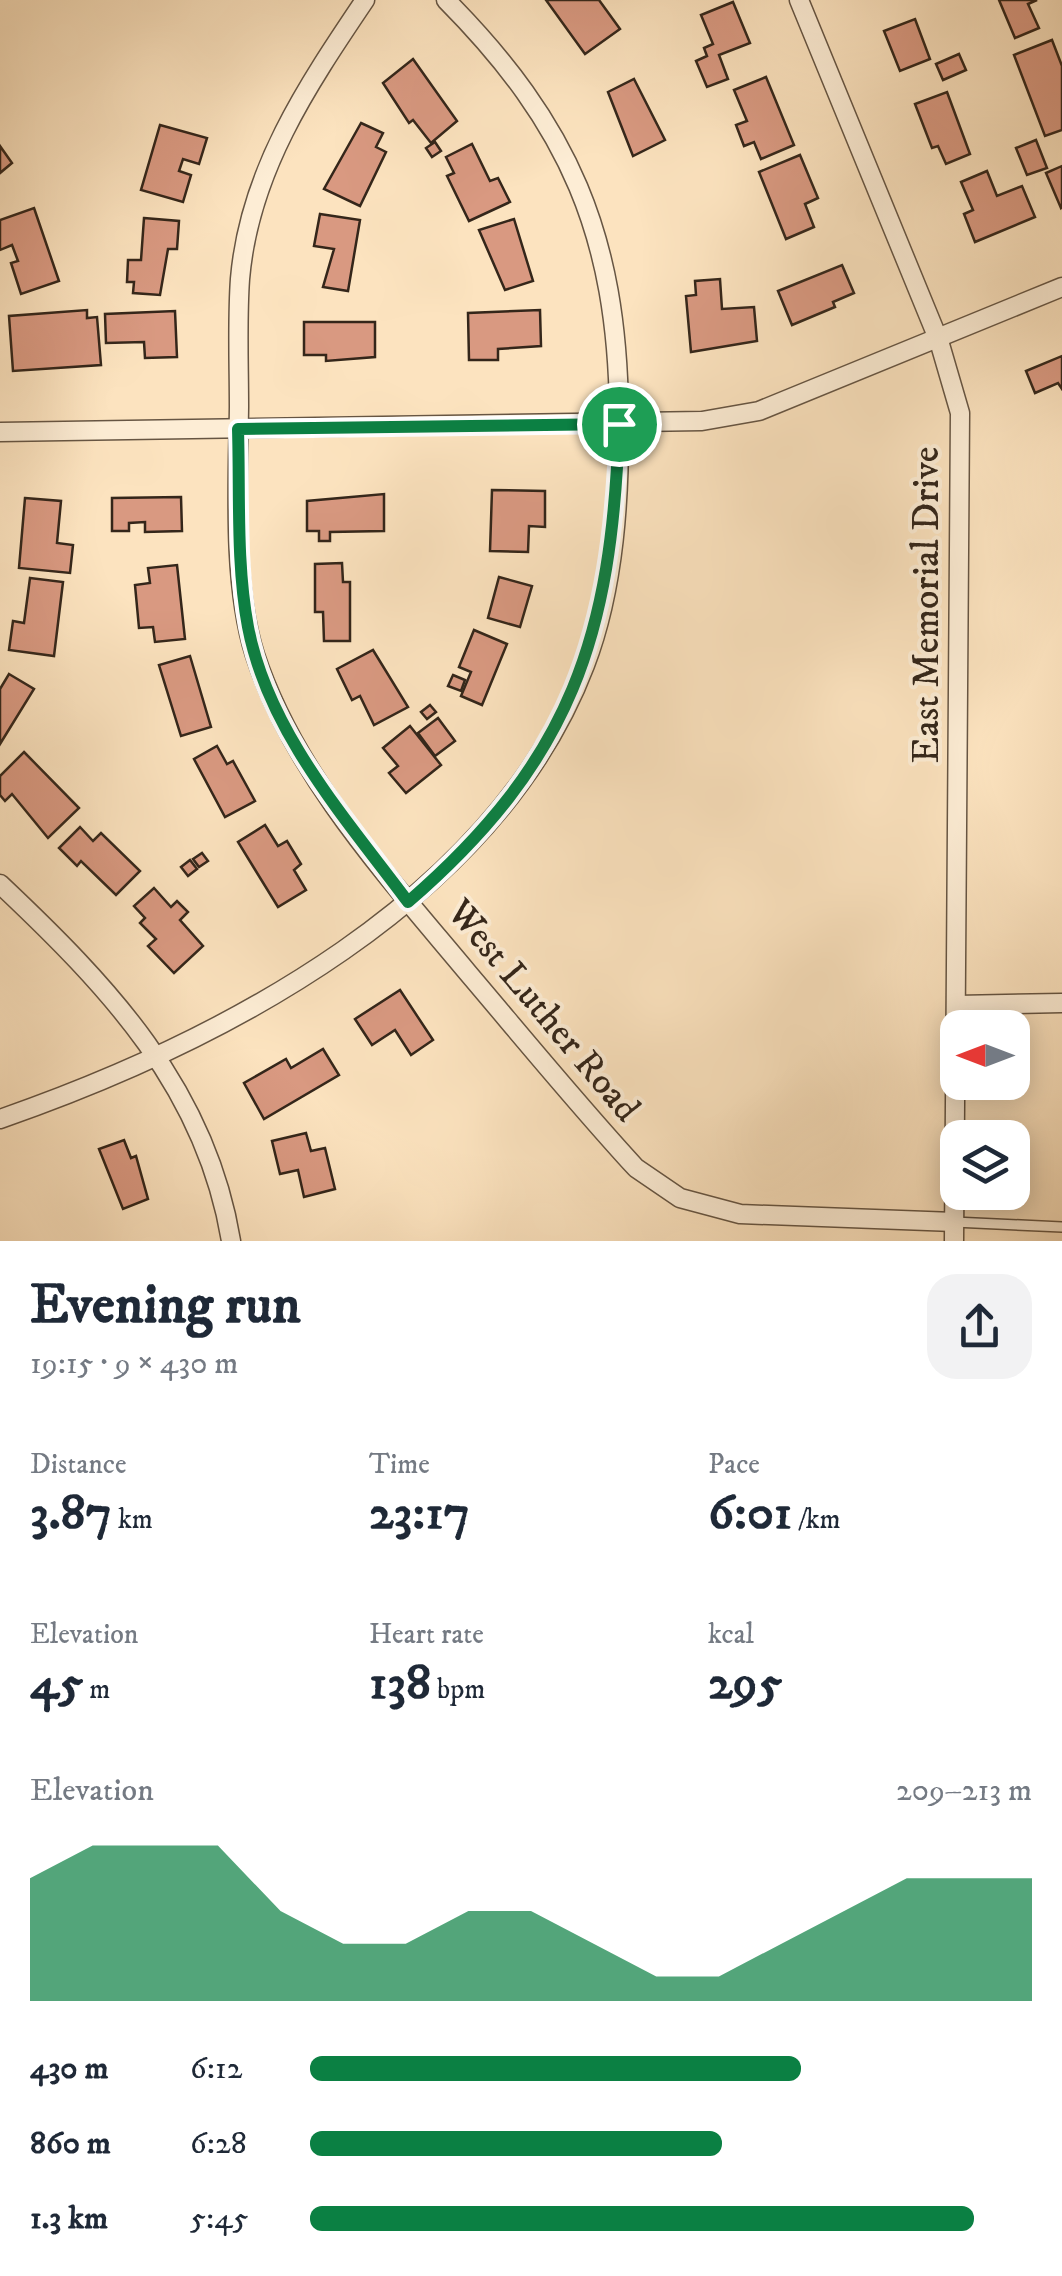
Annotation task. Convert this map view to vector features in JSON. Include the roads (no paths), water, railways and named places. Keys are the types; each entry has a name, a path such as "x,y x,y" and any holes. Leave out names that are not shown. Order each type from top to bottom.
{"street":[{"name":"West Luther Road","path":"365,0 301,94 271,154 251,217 240,278 238,429 242,574 256,657 290,736 318,782 408,902 636,1168 680,1198 740,1214 954,1231"},
{"path":"0,1120 159,1055 239,1014 408,902 485,830 565,712 587,662 606,589 616,511 619,424 612,288 568,160 513,75 446,0"},
{"name":"East Memorial Drive","path":"798,0 954,383 961,440 954,1231"},
{"path":"0,432 702,422 759,410 1062,287"},
{"path":"0,884 102,985 159,1055 202,1140 231,1241"},
{"path":"957,1005 1062,1003"}],"lane":[{"path":"954,1231 1062,1227"}]}
